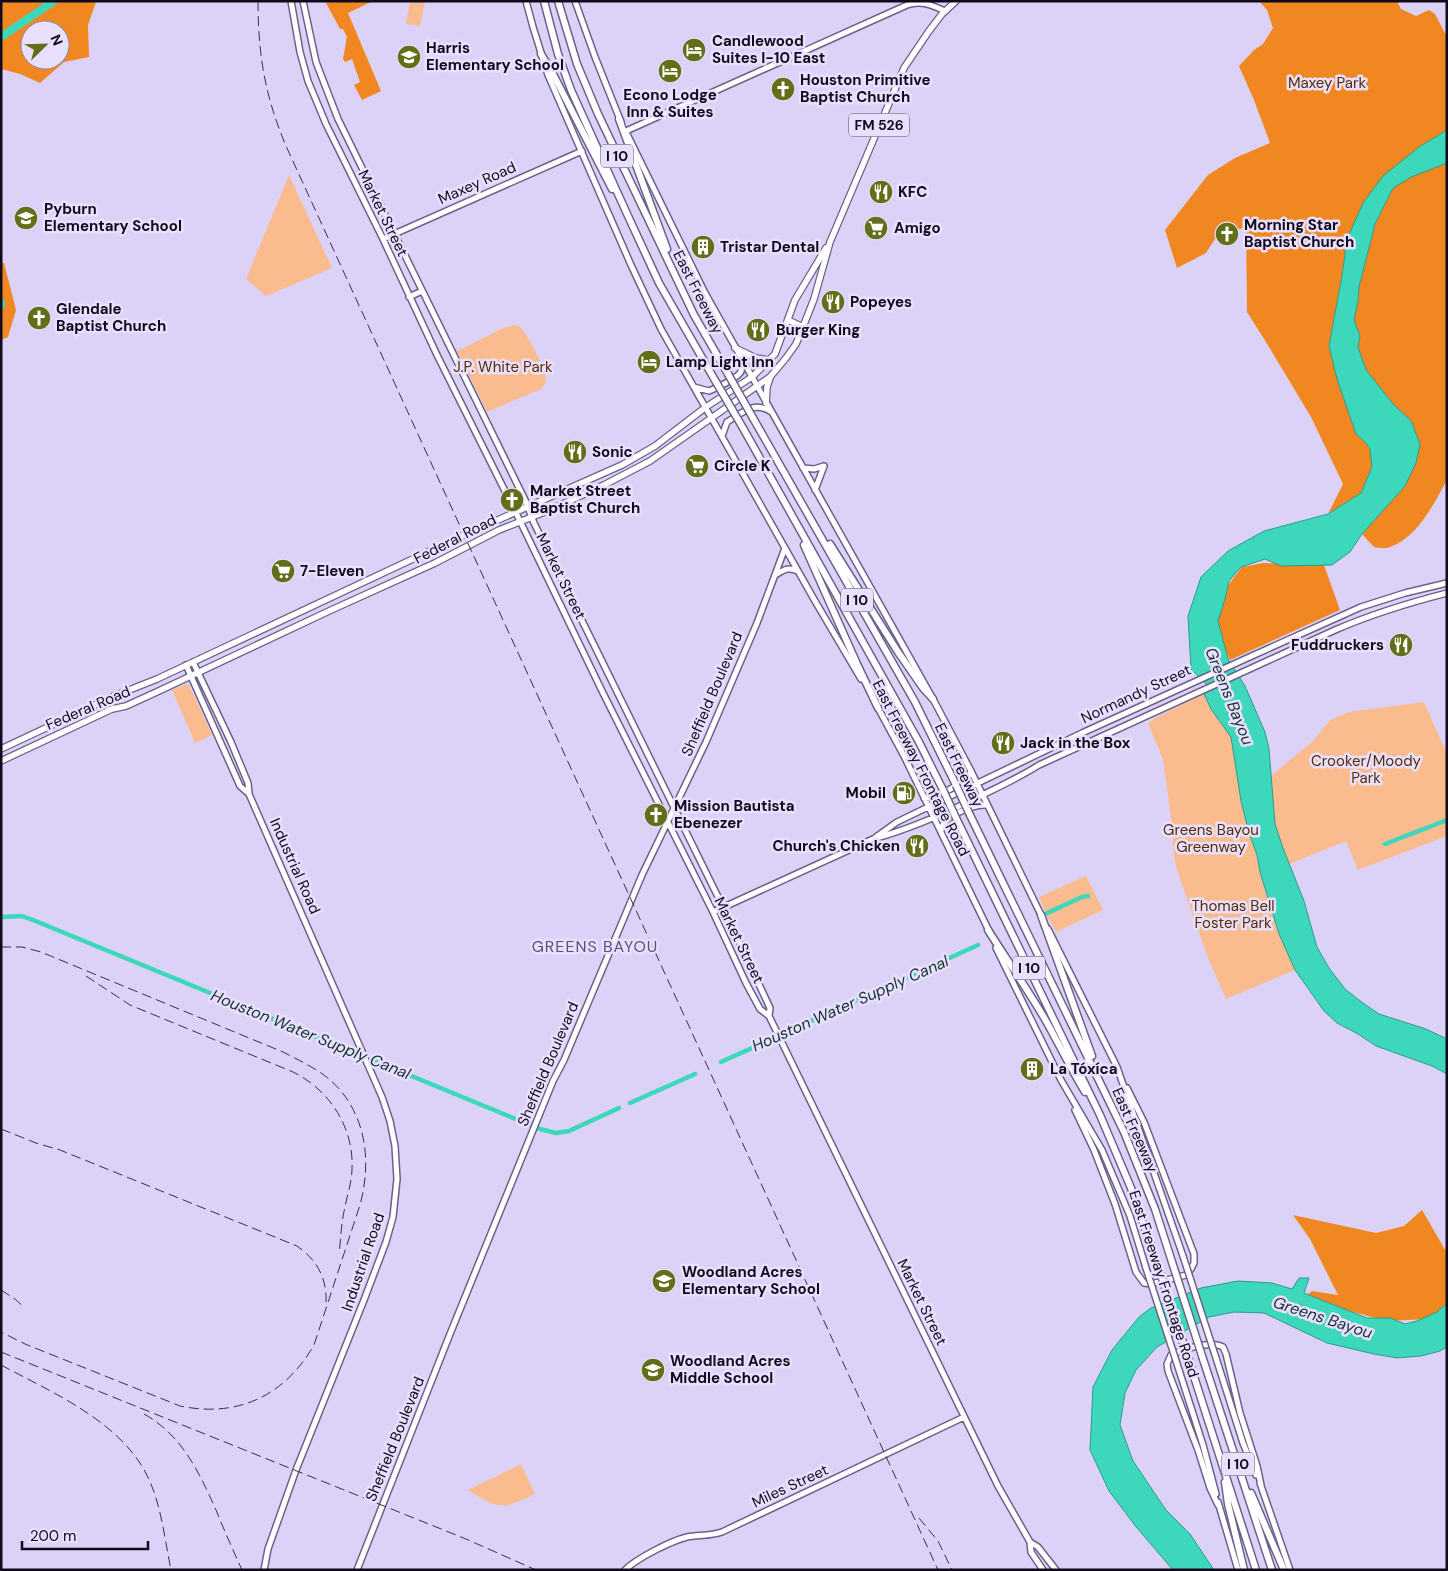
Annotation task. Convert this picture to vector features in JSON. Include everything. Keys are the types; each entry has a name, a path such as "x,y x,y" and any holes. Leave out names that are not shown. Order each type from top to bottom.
{"highway":[{"name":"East Freeway","path":"544,1 558,54 571,90 660,284 919,742 1100,1115 1134,1197 1158,1266 1256,1570"},
{"name":"East Freeway","path":"558,1 577,64 598,114 689,306 915,702 1099,1079 1136,1160 1155,1209 1272,1570"},
{"path":"541,54 553,74 604,177 628,216"},
{"path":"619,119 654,219 689,306"},
{"path":"789,480 898,652 933,699"},
{"path":"789,510 878,708"},
{"path":"1042,915 1099,1079"},
{"path":"988,930 1032,998 1071,1069 1100,1115"},
{"path":"1236,1458 1284,1570"},
{"path":"1223,1466 1228,1504 1244,1570"}],"main road":[{"name":"Market Street","path":"291,1 300,52 316,102 409,297 746,983 760,1008 769,1016 1007,1504 1030,1542 1031,1552 1043,1570"},
{"name":"Market Street","path":"303,1 316,62 338,119 723,907 770,1008 769,1016"},
{"name":"East Freeway Frontage Road","path":"526,1 548,75 661,329 904,756 1061,1080 1102,1150 1130,1216 1203,1445 1218,1505 1238,1570"},
{"name":"East Freeway Frontage Road","path":"575,1 619,119 705,293 971,770 1116,1067 1183,1256 1243,1443 1261,1486 1290,1570"},
{"name":"FM 526","path":"945,11 956,1"},
{"path":"626,131 907,5 919,2 945,11"},
{"name":"Federal Road","path":"1,761 106,712 126,706 435,563 499,530 594,490 650,461 770,377 780,367 796,344 814,300 830,242 904,68 945,11"},
{"name":"Maxey Road","path":"383,239 582,151"},
{"path":"357,188 368,183"},
{"name":"Federal Road","path":"1,749 193,662 379,574 597,476 655,446 706,407 752,377 775,354 795,300 830,242"},
{"path":"808,277 819,282"},
{"path":"409,297 422,291"},
{"path":"788,320 803,327"},
{"path":"735,348 756,358 769,360"},
{"path":"775,354 780,367"},
{"path":"694,387 709,391 737,375 742,369 741,358"},
{"path":"766,403 770,377"},
{"path":"722,436 727,422 753,407 763,407 771,411"},
{"path":"803,468 814,469 824,466 815,490"},
{"name":"Sheffield Boulevard","path":"357,1570 553,1081 570,1046 642,874 706,742 776,575 785,548"},
{"path":"430,551 435,563"},
{"path":"776,575 786,568 798,571"},
{"path":"379,574 385,586"},
{"name":"Normandy Street","path":"712,912 873,839 897,822 1082,733 1254,654 1361,607 1405,593 1447,583"},
{"name":"Normandy Street","path":"873,839 895,834 934,818 1017,779 1039,765 1259,663 1365,617 1410,602 1447,593"},
{"name":"Industrial Road","path":"193,662 231,742 248,783 249,794 382,1097 390,1121 395,1146 397,1179 393,1217 386,1242 296,1470 268,1549 264,1570"},
{"name":"Industrial Road","path":"186,665 240,786 249,794"},
{"path":"102,702 106,712"},
{"path":"222,746 231,742"},
{"path":"924,798 936,797 963,782 967,779 971,770"},
{"path":"941,833 941,826 947,819 973,806 987,805"},
{"path":"1061,1080 1115,1204 1136,1272 1144,1283 1150,1284 1186,1275 1194,1263 1194,1254 1144,1122 1116,1067"},
{"path":"1218,1505 1210,1488 1198,1450 1168,1371 1167,1364 1170,1355 1179,1351 1213,1343 1223,1347 1261,1486"},
{"name":"Miles Street","path":"625,1570 637,1560 681,1539 722,1532 964,1417"},
{"name":"Market Street","path":"1030,1542 1038,1547 1056,1570"}],"green space":[{"path":"1,1 98,1 88,25 89,57 70,61 70,20 20,20 20,70 55,70 40,83 20,74 1,69"},
{"path":"325,1 373,1 348,13 381,91 362,100 354,85 360,82 352,59 345,62 343,59 347,37 343,29 340,29"},
{"path":"410,1 425,1 420,26 406,24"},
{"name":"Maxey Park","path":"1259,1 1397,1 1401,9 1416,16 1429,10 1435,14 1447,37 1447,130 1419,147 1347,239 1329,346 1337,379 1356,434 1370,449 1372,467 1361,493 1328,514 1343,484 1311,417 1247,312 1246,228 1220,231 1206,253 1177,268 1165,230 1208,175 1235,158 1270,143 1239,66 1254,50 1263,44 1273,28 1267,10"},
{"path":"1447,163 1447,480 1424,519 1409,536 1388,548 1374,547 1362,534 1405,485 1411,421 1393,404 1366,370 1358,347 1360,336 1354,320 1359,287 1375,224 1393,188 1411,176"},
{"path":"289,175 332,268 266,296 246,279"},
{"path":"1,263 4,263 16,310 8,337 1,340"},
{"name":"J.P. White Park","path":"515,325 522,329 533,346 546,380 543,387 539,390 487,412 457,351 503,328"},
{"path":"1263,563 1324,565 1340,610 1230,660 1218,637 1215,602 1242,567"},
{"path":"186,684 189,685 212,735 195,743 172,690"},
{"path":"1204,694 1211,709 1231,737 1260,872 1276,927 1295,970 1226,999 1208,958 1177,870 1163,759 1148,724 1155,718"},
{"name":"Crooker/Moody Park","path":"1424,702 1447,754 1447,836 1358,870 1346,841 1287,865 1275,832 1267,779 1313,741 1330,720 1349,712"},
{"path":"1086,876 1103,910 1056,932 1048,919 1039,897"},
{"path":"1422,1210 1447,1253 1447,1303 1430,1319 1386,1321 1303,1298 1312,1291 1338,1295 1310,1239 1293,1215 1376,1233 1404,1226"},
{"path":"521,1464 535,1494 515,1503 501,1506 487,1501 468,1490"}],"water":[{"name":"Greens Bayou","path":"1447,130 1447,163 1411,177 1393,188 1375,224 1359,287 1354,320 1360,336 1358,347 1366,370 1393,404 1411,421 1420,444 1416,463 1405,486 1362,534 1350,552 1332,565 1281,566 1265,559 1241,567 1229,581 1218,621 1228,659 1245,686 1265,732 1269,749 1275,824 1304,901 1317,947 1329,968 1345,989 1363,1003 1379,1014 1426,1029 1447,1039 1447,1074 1432,1066 1376,1046 1337,1023 1324,1011 1295,970 1279,934 1249,833 1241,801 1231,737 1211,709 1204,694 1207,685 1191,669 1188,616 1201,577 1228,551 1264,531 1328,514 1361,493 1372,467 1370,449 1356,434 1337,379 1329,346 1347,239 1363,203 1383,176 1419,147"},
{"name":"Greens Bayou","path":"1299,1278 1309,1278 1304,1293 1367,1318 1390,1318 1405,1324 1437,1312 1447,1303 1447,1347 1421,1356 1397,1358 1327,1343 1264,1313 1234,1312 1209,1317 1157,1347 1136,1370 1125,1393 1120,1425 1133,1461 1166,1510 1190,1534 1214,1570 1173,1570 1137,1528 1109,1491 1090,1450 1093,1387 1112,1350 1139,1317 1151,1308 1201,1288 1238,1281 1272,1283 1292,1289"}],"waterway":[{"path":"1,37 54,1"},
{"name":"Houston Water Supply Canal","path":"1385,844 1447,820"},
{"name":"Houston Water Supply Canal","path":"1045,914 1088,896"},
{"name":"Houston Water Supply Canal","path":"1,917 22,916 33,920 540,1129 556,1133 569,1131 619,1108"},
{"name":"Houston Water Supply Canal","path":"721,1062 978,945"},
{"name":"Houston Water Supply Canal","path":"630,1103 695,1074"}],"railway":[{"path":"258,1 259,39 264,75 273,110 286,146 938,1570"},
{"path":"1,947 22,947 41,952 283,1052 324,1075 338,1088 349,1102 357,1117 365,1151 366,1169 360,1205 314,1345 289,1378 274,1390 258,1399 221,1409 180,1406 25,1344 1,1332"},
{"path":"86,976 130,1005 293,1072 318,1089 337,1112 344,1125 352,1154 351,1179 343,1219 339,1254"},
{"path":"1,1129 60,1150 297,1246 310,1257 323,1277 326,1302"},
{"path":"1,1290 25,1308"},
{"path":"1,1352 466,1539 536,1570"},
{"path":"1,1365 44,1387 87,1413 125,1444 140,1463 155,1494 161,1515 171,1570"},
{"path":"144,1414 169,1433 196,1468 242,1570"},
{"path":"919,1518 938,1541 952,1570"}],"place":[{"name":"Candlewood Suites I-10 East","path":"694,50"},
{"name":"Harris Elementary School","path":"409,57"},
{"name":"Econo Lodge Inn & Suites","path":"670,71"},
{"name":"Houston Primitive Baptist Church","path":"783,89"},
{"name":"KFC","path":"881,192"},
{"name":"Pyburn Elementary School","path":"26,218"},
{"name":"Amigo","path":"876,228"},
{"name":"Morning Star Baptist Church","path":"1227,234"},
{"name":"Tristar Dental","path":"703,247"},
{"name":"Popeyes","path":"833,302"},
{"name":"Glendale Baptist Church","path":"39,318"},
{"name":"Burger King","path":"758,330"},
{"name":"Lamp Light Inn","path":"649,362"},
{"name":"Sonic","path":"575,452"},
{"name":"Circle K","path":"697,466"},
{"name":"Market Street Baptist Church","path":"512,500"},
{"name":"7-Eleven","path":"283,571"},
{"name":"Fuddruckers","path":"1401,645"},
{"name":"Jack in the Box","path":"1003,743"},
{"name":"Mobil","path":"904,793"},
{"name":"Mission Bautista Ebenezer","path":"656,815"},
{"name":"Church's Chicken","path":"917,846"},
{"name":"La Tóxíca","path":"1032,1069"},
{"name":"Woodland Acres Elementary School","path":"664,1281"},
{"name":"Woodland Acres Middle School","path":"653,1370"}],"district":[{"name":"GREENS BAYOU","path":"595,946"}],"park label":[{"name":"Greens Bayou Greenway","path":"1211,838"},
{"name":"Thomas Bell Foster Park","path":"1233,914"}]}
